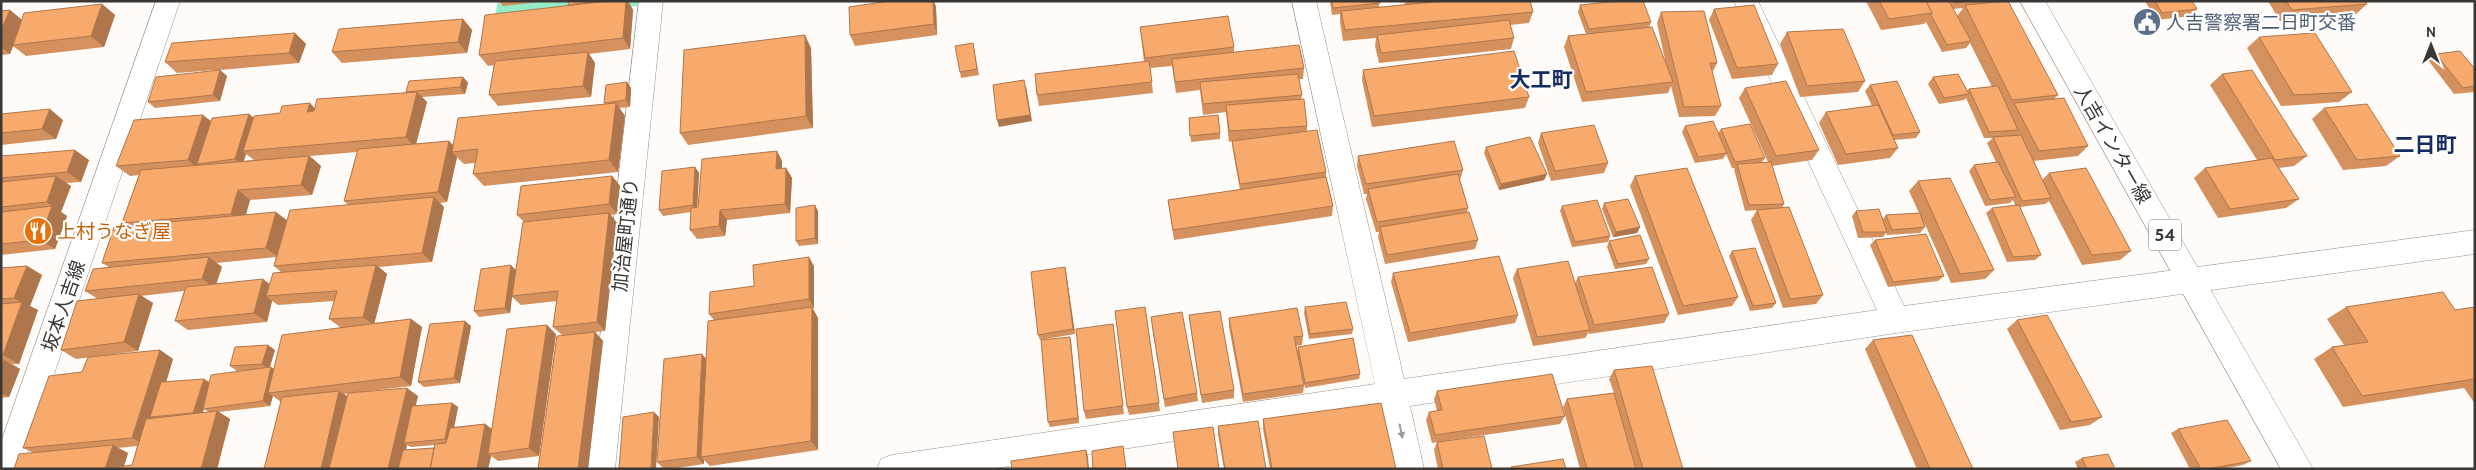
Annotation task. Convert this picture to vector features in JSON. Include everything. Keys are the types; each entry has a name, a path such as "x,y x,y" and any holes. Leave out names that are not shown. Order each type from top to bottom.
{"street":[{"name":"坂本人吉線","path":"7,469 168,1"},
{"name":"加治屋町通り","path":"600,469 651,1"},
{"path":"1304,1 1409,469"},
{"path":"1746,1 1896,320"},
{"name":"人吉インター線","path":"2032,1 2298,469"},
{"path":"892,469 1896,320 2475,242"}],"green space":[{"path":"498,1 639,1 638,6 494,21"}],"building":[{"path":"569,1 598,1 568,5"},
{"path":"608,1 626,1 623,38 479,55 485,15"},
{"path":"889,1 933,1 934,24 850,35 849,7"},
{"path":"1332,1 1379,1 1380,3 1333,8"},
{"path":"1443,1 1530,1 1533,12 1345,30 1341,11"},
{"path":"1619,1 1643,1 1651,22 1589,29 1580,5"},
{"path":"1879,1 1926,1 1932,13 1889,19"},
{"path":"1926,1 1949,1 1971,41 1947,45 1931,15 1932,13"},
{"path":"2008,1 2058,95 2012,100 1965,5"},
{"path":"2155,1 2192,1 2197,9 2162,13"},
{"path":"2286,1 2365,1 2367,4 2292,10"},
{"path":"102,4 91,36 13,45 24,13"},
{"path":"1754,5 1778,64 1737,68 1714,9"},
{"path":"10,10 1,30 1,11"},
{"path":"1704,11 1717,63 1710,63 1721,106 1684,107 1661,12"},
{"path":"1228,16 1234,47 1145,58 1140,27"},
{"path":"463,19 458,42 332,52 339,29"},
{"path":"1509,20 1514,38 1381,53 1377,35"},
{"path":"1652,27 1673,82 1586,92 1568,36"},
{"path":"1843,29 1865,81 1807,86 1787,32"},
{"path":"295,33 289,53 165,62 172,43"},
{"path":"2315,33 2352,92 2294,95 2259,37"},
{"path":"805,35 806,116 680,133 684,50"},
{"path":"973,43 977,69 960,72 955,46"},
{"path":"1299,45 1304,68 1175,82 1172,59"},
{"path":"1514,51 1529,97 1374,116 1363,70"},
{"path":"2460,51 2475,69 2475,86 2463,88 2436,54"},
{"path":"588,52 583,86 489,95 495,61"},
{"path":"1149,61 1152,82 1037,95 1035,74"},
{"path":"220,70 213,95 148,102 156,77"},
{"path":"2252,70 2307,156 2275,160 2222,74"},
{"path":"1298,74 1302,95 1203,104 1200,82"},
{"path":"1958,74 1969,94 1944,98 1933,77"},
{"path":"463,77 460,87 406,92 409,81"},
{"path":"1024,80 1030,115 997,120 993,85"},
{"path":"1786,81 1819,150 1776,156 1745,88"},
{"path":"1897,81 1920,132 1893,135 1870,85"},
{"path":"627,82 626,100 604,103 606,85"},
{"path":"1998,86 2018,130 1989,132 1969,89"},
{"path":"417,92 406,137 243,151 254,116 280,113 282,106 310,103 307,112 314,111 317,99"},
{"path":"2064,98 2088,146 2039,151 2014,103"},
{"path":"1304,99 1307,126 1229,131 1226,105"},
{"path":"616,103 609,160 473,174 478,149 452,152 458,118"},
{"path":"2367,104 2400,156 2357,160 2324,108"},
{"path":"1878,105 1898,148 1846,154 1826,112"},
{"path":"50,109 42,129 1,133 1,114"},
{"path":"249,114 235,159 197,164 212,118"},
{"path":"203,115 188,160 116,166 134,120"},
{"path":"1218,115 1220,133 1190,136 1189,118"},
{"path":"1713,121 1727,153 1698,157 1685,126"},
{"path":"1750,124 1765,158 1735,162 1721,129"},
{"path":"1594,125 1608,163 1555,171 1541,133"},
{"path":"1317,130 1326,172 1240,184 1232,141"},
{"path":"2021,135 2051,198 2022,201 1993,137"},
{"path":"1530,137 1547,174 1501,184 1486,147"},
{"path":"449,141 438,192 344,201 358,149"},
{"path":"1454,141 1463,170 1366,184 1358,156"},
{"path":"75,150 67,172 1,178 1,156"},
{"path":"777,151 776,169 786,168 785,204 720,210 719,226 690,230 691,208 698,207 702,159"},
{"path":"309,156 301,185 238,190 231,214 122,223 141,170"},
{"path":"2272,158 2299,199 2230,209 2205,168"},
{"path":"1771,162 1784,204 1749,205 1737,164"},
{"path":"1998,162 2016,197 1990,200 1974,165"},
{"path":"695,167 693,205 659,210 662,171"},
{"path":"1687,168 1738,297 1683,306 1635,176"},
{"path":"2086,168 2131,251 2092,255 2049,173"},
{"path":"1458,174 1468,208 1377,222 1368,189"},
{"path":"56,176 47,202 1,207 1,182"},
{"path":"612,176 609,204 517,215 521,186"},
{"path":"1326,177 1333,206 1173,230 1168,200"},
{"path":"1950,178 1994,270 1960,274 1918,181"},
{"path":"434,197 422,253 274,266 290,210"},
{"path":"1628,199 1640,227 1616,232 1604,203"},
{"path":"1597,200 1610,236 1575,242 1562,206"},
{"path":"815,205 815,238 796,241 796,208"},
{"path":"2019,205 2041,255 2013,257 1992,208"},
{"path":"52,206 40,240 1,244 1,212"},
{"path":"1789,207 1823,295 1790,299 1757,210"},
{"path":"1879,209 1887,232 1863,232 1856,211"},
{"path":"276,212 266,248 102,263 114,227"},
{"path":"1469,212 1478,240 1387,255 1380,227"},
{"path":"609,213 597,322 553,327 558,291 512,296 523,222"},
{"path":"1920,213 1925,227 1892,230 1886,215"},
{"path":"1926,234 1944,276 1893,282 1875,240"},
{"path":"1640,235 1649,259 1618,264 1609,241"},
{"path":"1755,248 1776,303 1753,306 1732,251"},
{"path":"1499,256 1518,315 1410,333 1393,273"},
{"path":"209,257 202,279 85,291 93,269"},
{"path":"809,257 809,299 709,314 710,292 754,286 753,265"},
{"path":"1568,261 1590,330 1537,337 1517,269"},
{"path":"376,265 363,317 329,319 337,291 266,296 273,273"},
{"path":"511,265 505,308 474,311 481,269"},
{"path":"27,266 14,298 1,299 1,268"},
{"path":"1065,267 1073,329 1038,335 1031,272"},
{"path":"1652,267 1669,314 1594,325 1578,277"},
{"path":"263,279 254,313 175,321 186,287"},
{"path":"2443,292 2455,310 2475,307 2475,379 2362,396 2332,347 2368,342 2346,307"},
{"path":"139,294 124,342 61,350 77,301"},
{"path":"22,302 3,355 1,355 1,304"},
{"path":"1346,302 1353,329 1310,334 1305,307"},
{"path":"812,307 811,441 701,457 708,321"},
{"path":"1145,307 1159,403 1127,407 1115,311"},
{"path":"1297,308 1303,336 1294,337 1304,385 1243,394 1229,318"},
{"path":"1220,311 1234,390 1201,395 1189,315"},
{"path":"1182,312 1197,393 1164,399 1151,317"},
{"path":"2047,315 2102,417 2071,422 2017,320"},
{"path":"411,319 400,377 268,393 282,335"},
{"path":"465,321 454,378 418,382 430,324"},
{"path":"1113,324 1123,406 1084,411 1076,329"},
{"path":"547,325 529,448 488,454 507,329"},
{"path":"595,332 578,469 538,469 557,336"},
{"path":"1912,335 1973,469 1930,469 1873,340"},
{"path":"1070,337 1078,418 1048,422 1041,340"},
{"path":"1353,338 1360,374 1305,383 1298,347"},
{"path":"268,345 262,364 230,366 235,347"},
{"path":"160,350 132,438 23,448 49,376 82,372 88,357"},
{"path":"702,354 697,457 657,462 664,359"},
{"path":"1652,366 1683,469 1643,469 1614,370"},
{"path":"271,367 263,401 203,409 211,375"},
{"path":"1552,374 1565,416 1435,435 1429,412 1442,410 1437,391"},
{"path":"204,379 193,413 150,417 161,382"},
{"path":"407,388 388,469 329,469 348,393"},
{"path":"339,391 321,469 264,469 282,397"},
{"path":"1614,393 1636,469 1587,469 1567,399"},
{"path":"452,403 445,439 404,443 412,406"},
{"path":"1381,403 1396,469 1272,469 1263,419"},
{"path":"217,411 201,469 112,469 132,465 146,419"},
{"path":"654,412 651,469 619,469 623,417"},
{"path":"2227,420 2251,461 2201,469 2178,429"},
{"path":"1258,421 1266,469 1225,469 1218,426"},
{"path":"485,424 477,469 430,469 435,444 446,443 450,428"},
{"path":"1213,427 1219,469 1178,469 1173,432"},
{"path":"1484,436 1492,469 1443,469 1437,442"},
{"path":"113,445 105,469 14,469 19,454"},
{"path":"1123,446 1126,469 1093,469 1092,451"},
{"path":"434,448 430,469 398,469 403,450"},
{"path":"1086,450 1088,469 1012,469 1011,461"},
{"path":"2108,454 2115,469 2087,469 2082,458"},
{"path":"1563,459 1566,469 1512,469 1511,467"}],"place":[{"name":"人吉警察署二日町交番","path":"2147,22"},
{"name":"上村うなぎ屋","path":"38,231"}],"district":[{"name":"大工町","path":"1541,80"},
{"name":"二日町","path":"2425,145"}]}
